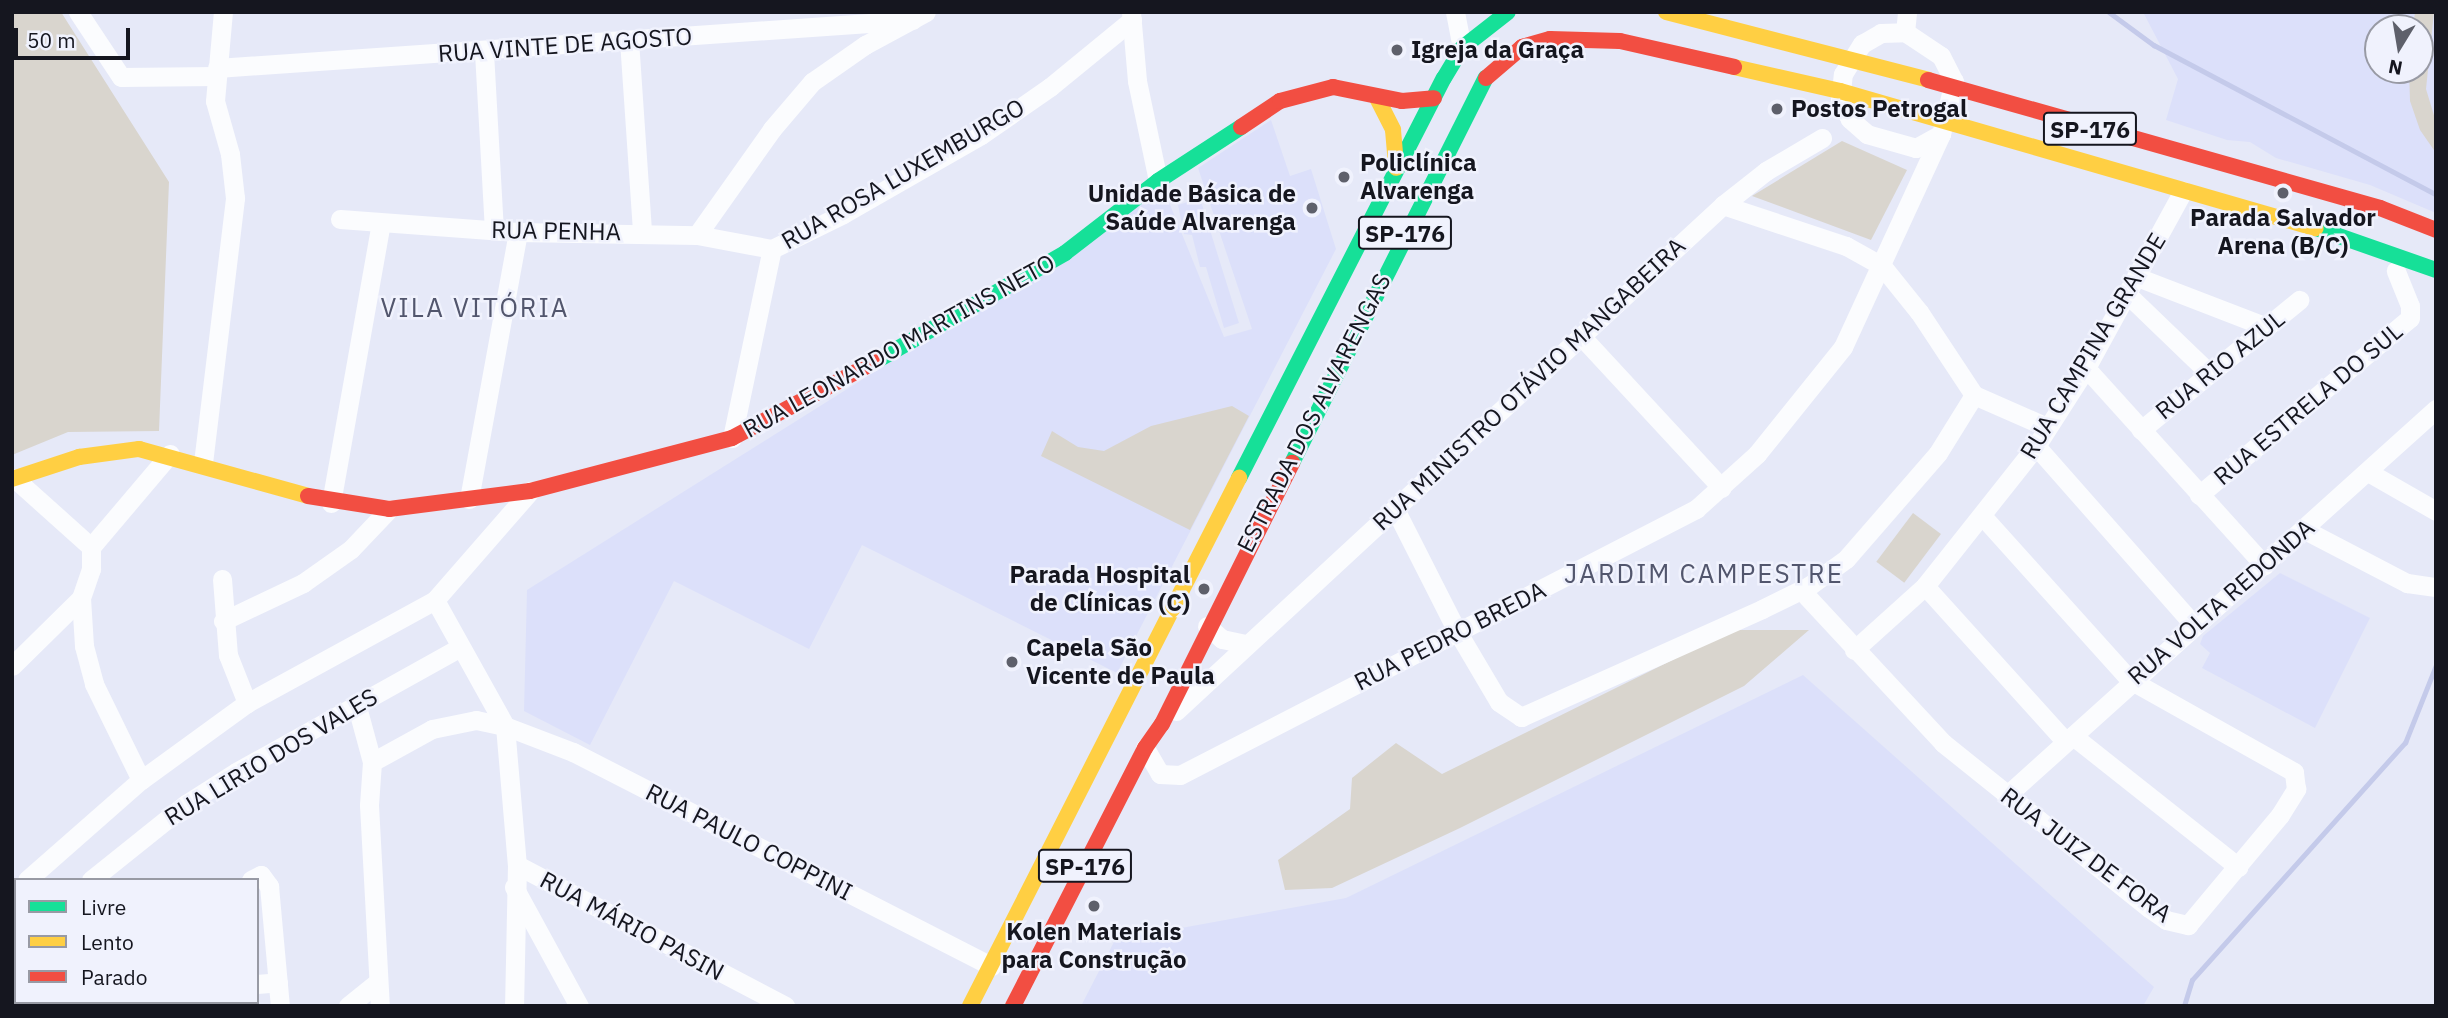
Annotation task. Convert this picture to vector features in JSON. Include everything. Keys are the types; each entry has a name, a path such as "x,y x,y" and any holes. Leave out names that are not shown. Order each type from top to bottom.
{"main road":[{"name":"ESTRADA DOS ALVARENGAS","path":"970,1006 1396,168 1462,48 1508,12"},
{"name":"SP-176","path":"1666,12 1851,57 2380,208 2436,230"},
{"name":"ESTRADA DOS ALVARENGAS","path":"1013,1006 1145,748 1162,724 1207,626 1478,87 1499,63 1521,47 1550,39 1584,37 1840,91 1943,128 2365,242 2436,271"},
{"name":"RUA LEONARDO MARTINS NETO","path":"13,479 110,449 170,454 331,503 389,509 530,491 732,438 768,422 1065,253 1158,181 1280,101 1334,87 1402,101 1434,98"},
{"path":"1376,96 1393,130 1396,168"},
{"path":"2183,191 2209,180 2226,166"},
{"path":"990,966 1024,984"}],"street":[{"path":"78,13 100,12"},
{"path":"203,463 236,198 230,154 218,118 216,72 223,12"},
{"path":"1455,12 1462,48"},
{"name":"RUA VINTE DE AGOSTO","path":"78,13 115,74 128,79 178,79 216,72 919,16"},
{"path":"697,235 772,130 812,82 847,56 919,16"},
{"path":"1131,16 1144,123 1158,181"},
{"name":"RUA ROSA LUXEMBURGO","path":"772,249 844,214 990,129 1050,87 1131,16"},
{"path":"1907,148 1923,146 1943,128 1954,87 1952,71 1941,56 1906,22 1875,36 1851,57 1840,91 1844,110 1858,127 1907,148 1920,159 1923,171"},
{"path":"629,40 642,232"},
{"path":"484,52 494,230"},
{"name":"RUA PEDRO BREDA","path":"1145,748 1160,774 1180,775 1457,631 1670,525 1722,488 1774,435 1843,347 1943,128"},
{"name":"RUA MINISTRO OTÁVIO MANGABEIRA","path":"1162,724 1245,643 1395,509 1723,205 1775,165 1822,138"},
{"name":"RUA CAMPINA GRANDE","path":"1854,650 1925,586 1984,518 2036,446 2086,369 2183,191"},
{"path":"1723,205 1846,246 1882,266 1919,312 1974,395 2047,427"},
{"name":"RUA PENHA","path":"340,219 518,232 697,235 772,249"},
{"path":"331,503 381,223"},
{"path":"469,499 518,232"},
{"path":"732,438 772,249"},
{"name":"RUA ESTRELA DO SUL","path":"2199,495 2410,318 2410,306 2396,271"},
{"path":"2132,286 2264,326"},
{"path":"2132,286 2208,372"},
{"name":"RUA RIO AZUL","path":"2141,430 2208,372 2299,300"},
{"path":"1581,336 1722,488"},
{"path":"2086,369 2264,565"},
{"path":"1395,509 1457,631 1506,710 1529,717 1801,590 1846,559 1871,534 1938,453 1974,395"},
{"name":"RUA VOLTA REDONDA","path":"2006,796 2130,680 2305,530 2435,410"},
{"path":"2036,446 2193,624"},
{"path":"141,780 94,684 84,646 81,598 91,569 91,547 170,454"},
{"path":"2368,472 2436,511"},
{"path":"13,479 91,547"},
{"path":"29,878 141,780 247,703 435,600 530,491"},
{"path":"223,621 303,583 351,549 389,509"},
{"path":"1984,518 2130,680"},
{"path":"2305,530 2407,583 2436,587"},
{"path":"222,579 223,621 232,675 247,703"},
{"path":"1925,586 2070,739 2238,867"},
{"name":"RUA JUIZ DE FORA","path":"1801,590 1917,719 2006,796 2139,900 2178,925 2197,919 2280,816 2298,779 2277,760 2130,680"},
{"path":"12,666 81,598"},
{"path":"435,600 505,726 516,865 514,1006"},
{"path":"1207,626 1222,639 1245,643"},
{"name":"RUA LIRIO DOS VALES","path":"94,878 187,804 356,703 461,647"},
{"path":"356,703 372,762 369,805 380,1006"},
{"name":"RUA PAULO COPPINI","path":"372,762 432,729 476,720 505,726 573,752 990,966"},
{"name":"RUA MÁRIO PASIN","path":"516,865 785,1006"},
{"path":"259,878 265,877 269,886 280,1006"},
{"path":"514,887 579,1006"},
{"path":"259,984 278,982"},
{"path":"348,1006 378,982"}],"shaded area":[{"path":"12,12 61,12 169,182 159,431 68,432 12,455"},
{"path":"2143,12 2436,12 2436,213 2370,185 2276,158 2250,142 2227,140 2166,120 2178,79"},
{"path":"2415,12 2434,12 2434,14"},
{"path":"2409,84 2427,84 2436,122 2436,153 2420,130 2410,101"},
{"path":"1271,120 1290,176 1311,169 1336,249 1117,673 862,545 809,649 674,581 590,745 524,711 527,590 1164,190 1224,337 1252,329 1198,168"},
{"path":"1842,141 1907,170 1871,240 1752,196"},
{"path":"1200,198 1239,323 1224,328 1206,267 1200,267 1192,235 1184,234 1178,205"},
{"path":"1232,406 1249,416 1190,530 1041,456 1052,431 1078,447 1104,451 1151,426"},
{"path":"1913,513 1941,534 1904,583 1876,562"},
{"path":"2280,573 2370,618 2315,728 2202,668 2210,653 2200,644 2203,636"},
{"path":"1733,630 1809,630 1744,686 1460,828 1332,888 1285,890 1278,860 1350,809 1352,778 1396,743 1442,774"},
{"path":"1803,675 2154,987 2143,1006 1081,1006 1115,940 1346,898"}],"waterway":[{"path":"2109,12 2154,45 2436,194"},
{"path":"2184,1006 2192,980 2405,743 2436,665"}],"traffic: fast":[{"path":"1239,478 1444,78 1462,48 1508,12"},
{"path":"1292,463 1486,78"},
{"path":"876,361 1065,253 1158,181 1241,127"},
{"path":"2316,228 2436,270"}],"traffic: slow":[{"path":"1666,12 1928,80"},
{"path":"1734,67 1840,91 2316,228"},
{"path":"1376,96 1393,130 1396,168"},
{"path":"12,479 79,457 139,449 308,496"},
{"path":"970,1006 1239,478"}],"traffic: jam":[{"path":"1486,78 1522,47 1550,39 1620,41 1734,67"},
{"path":"1928,80 2380,208 2436,230"},
{"path":"1241,127 1280,101 1333,87 1402,101 1434,98"},
{"path":"308,496 389,509 530,491 732,438 876,361"},
{"path":"1013,1006 1145,748 1162,724 1292,463"}],"place":[{"name":"Igreja da Graça","path":"1397,50"},
{"name":"Postos Petrogal","path":"1777,109"},
{"name":"Policlínica Alvarenga","path":"1344,177"},
{"name":"Parada Salvador Arena (B/C)","path":"2283,193"},
{"name":"Unidade Básica de Saúde Alvarenga","path":"1312,208"},
{"name":"Parada Hospital de Clínicas (C)","path":"1204,589"},
{"name":"Capela São Vicente de Paula","path":"1012,662"},
{"name":"Kolen Materiais para Construção","path":"1094,906"}],"district":[{"name":"VILA VITÓRIA","path":"475,308"},
{"name":"JARDIM CAMPESTRE","path":"1704,574"}]}
